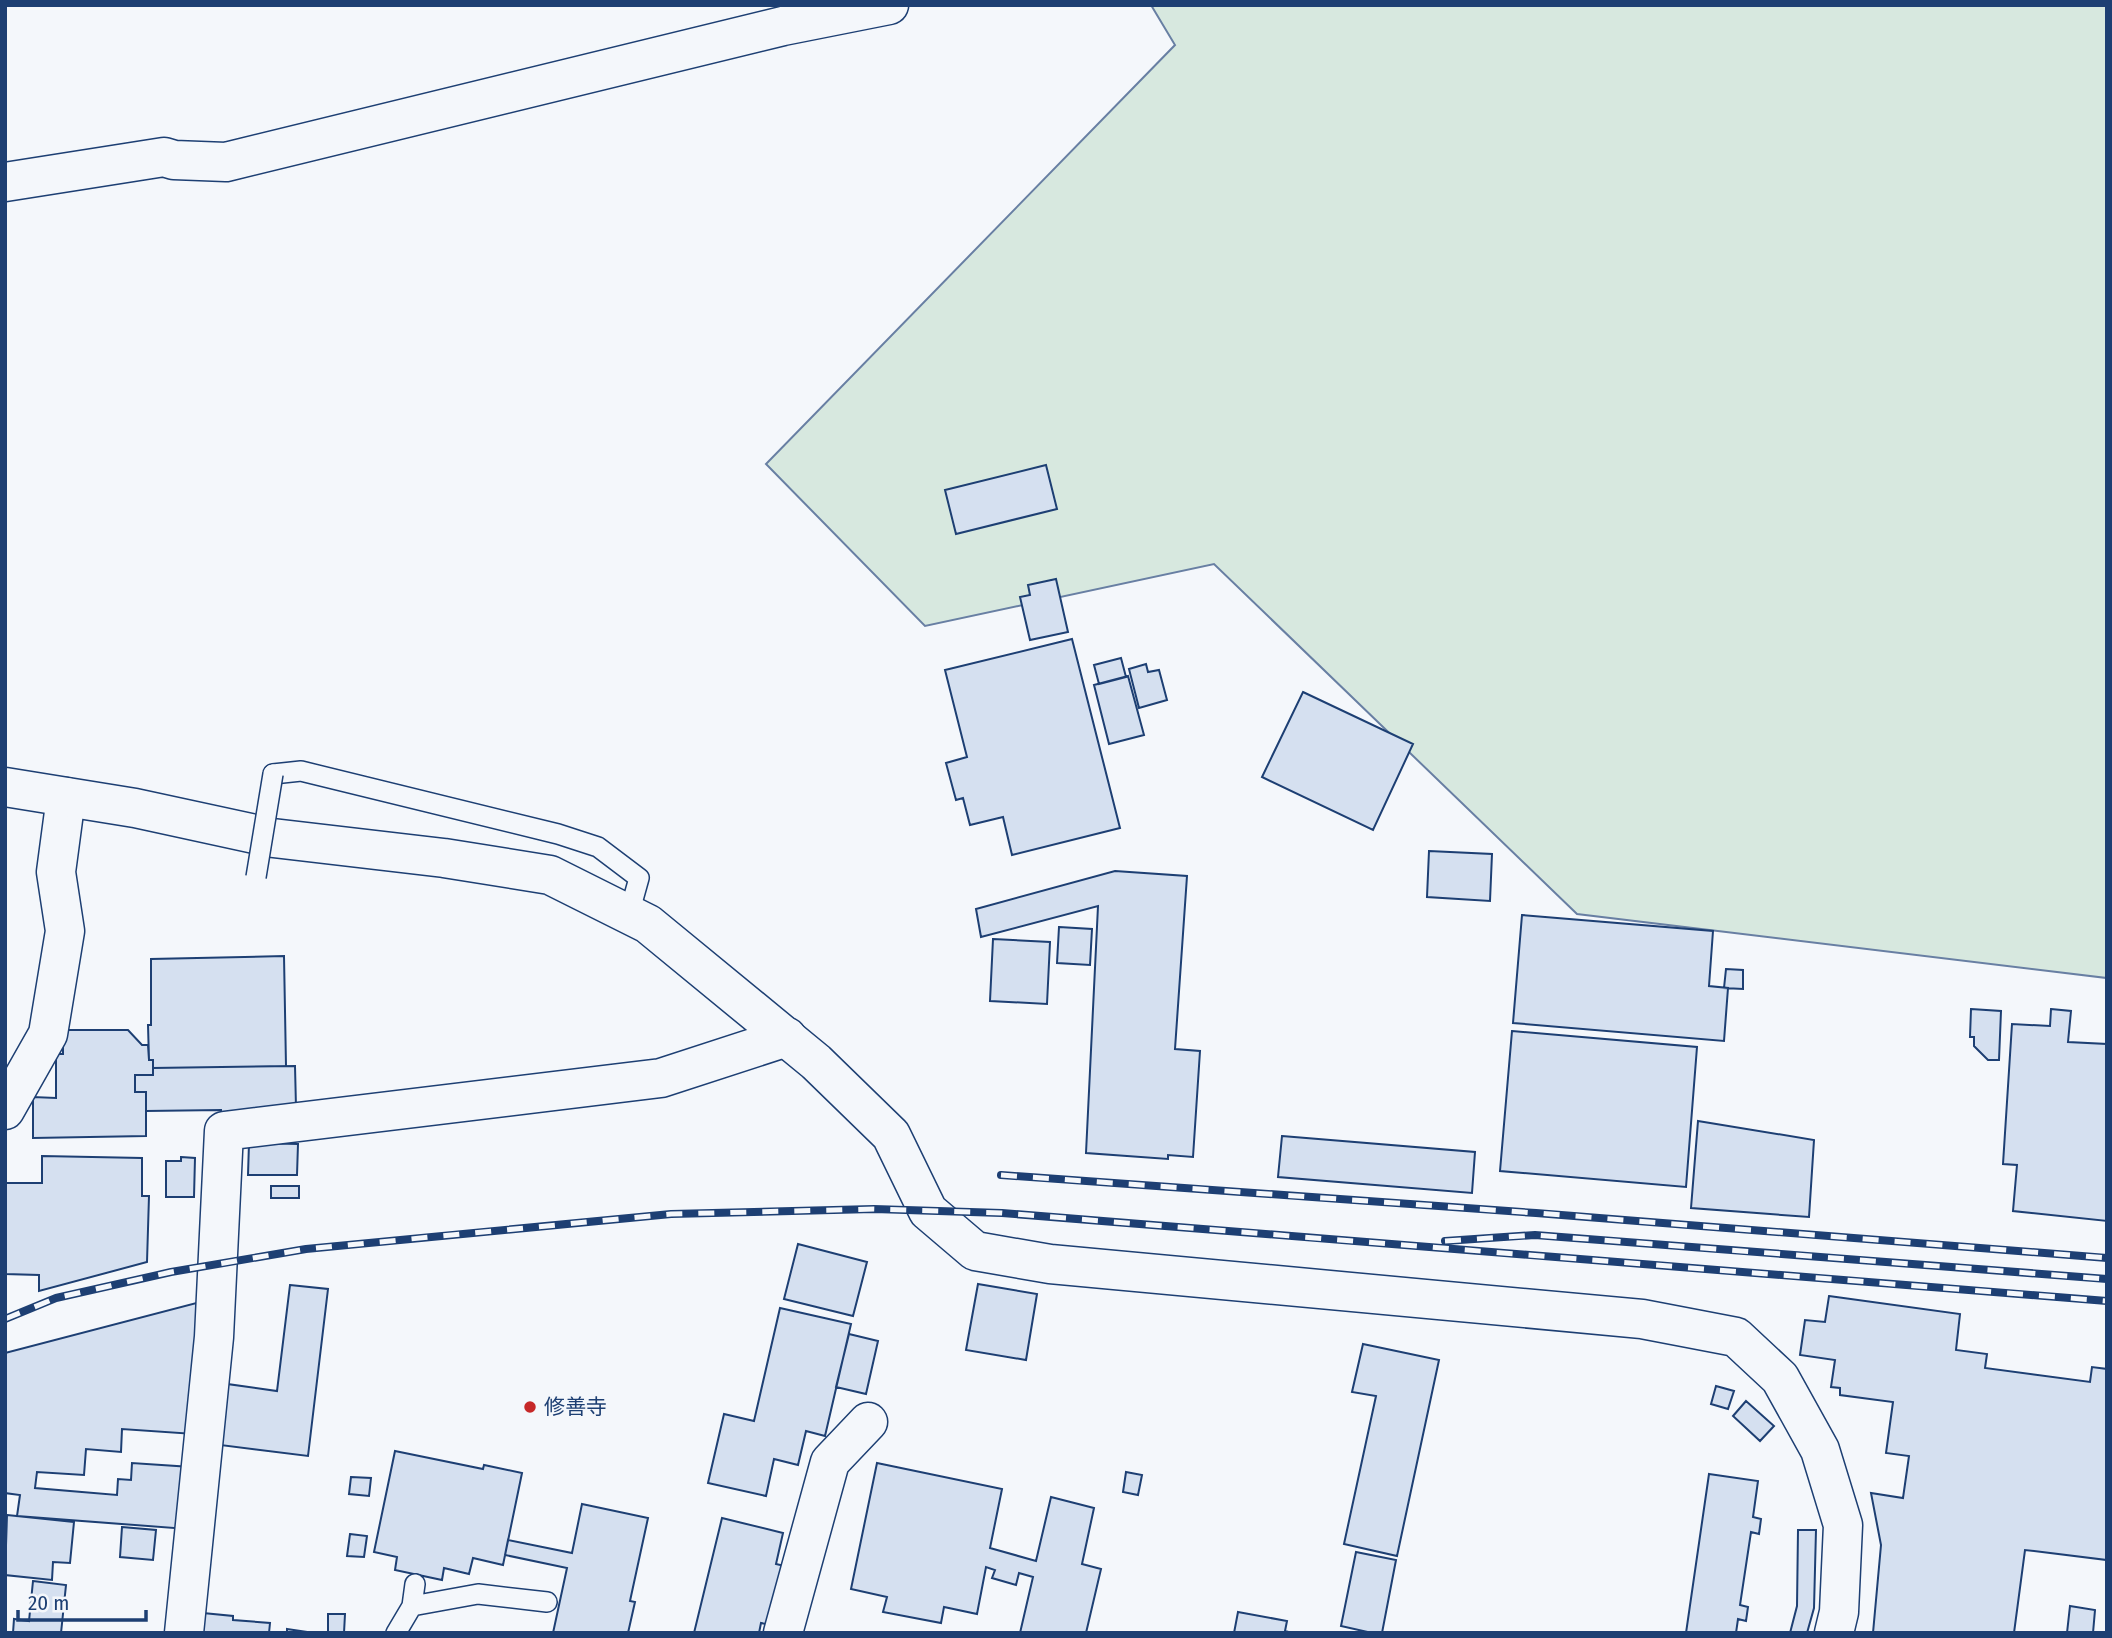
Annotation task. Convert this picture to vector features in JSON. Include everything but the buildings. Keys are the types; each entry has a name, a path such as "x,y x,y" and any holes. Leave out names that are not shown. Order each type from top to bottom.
{"street":[{"path":"5,182 164,157 174,160 226,162 783,26 889,5"},
{"path":"5,787 135,808 273,838 444,858 550,875 648,924 816,1062 891,1135 928,1211 975,1251 1050,1265 1642,1319 1735,1337 1780,1378 1820,1450 1843,1525 1839,1612 1834,1633"},
{"path":"5,1110 48,1034 65,931 55,872 66,797"},
{"path":"184,1633 214,1337 224,1131 661,1078 787,1037"},
{"path":"783,1633 830,1462 868,1422"}],"lane":[{"path":"256,877 273,774 301,771 558,834 598,847 639,878 629,914"},
{"path":"396,1633 412,1606 415,1584"},
{"path":"412,1606 478,1594 547,1602"}],"shaded area":[{"path":"1151,5 2107,5 2107,978 1577,914 1214,564 925,626 766,464 1175,45"}],"railway":[{"path":"1001,1175 1536,1213 2107,1258"},
{"path":"5,1319 56,1298 171,1272 306,1249 671,1214 874,1209 1002,1213 2107,1301"},
{"path":"1445,1241 1535,1235 2107,1279"}],"place":[{"name":"修善寺","path":"530,1407"}]}
